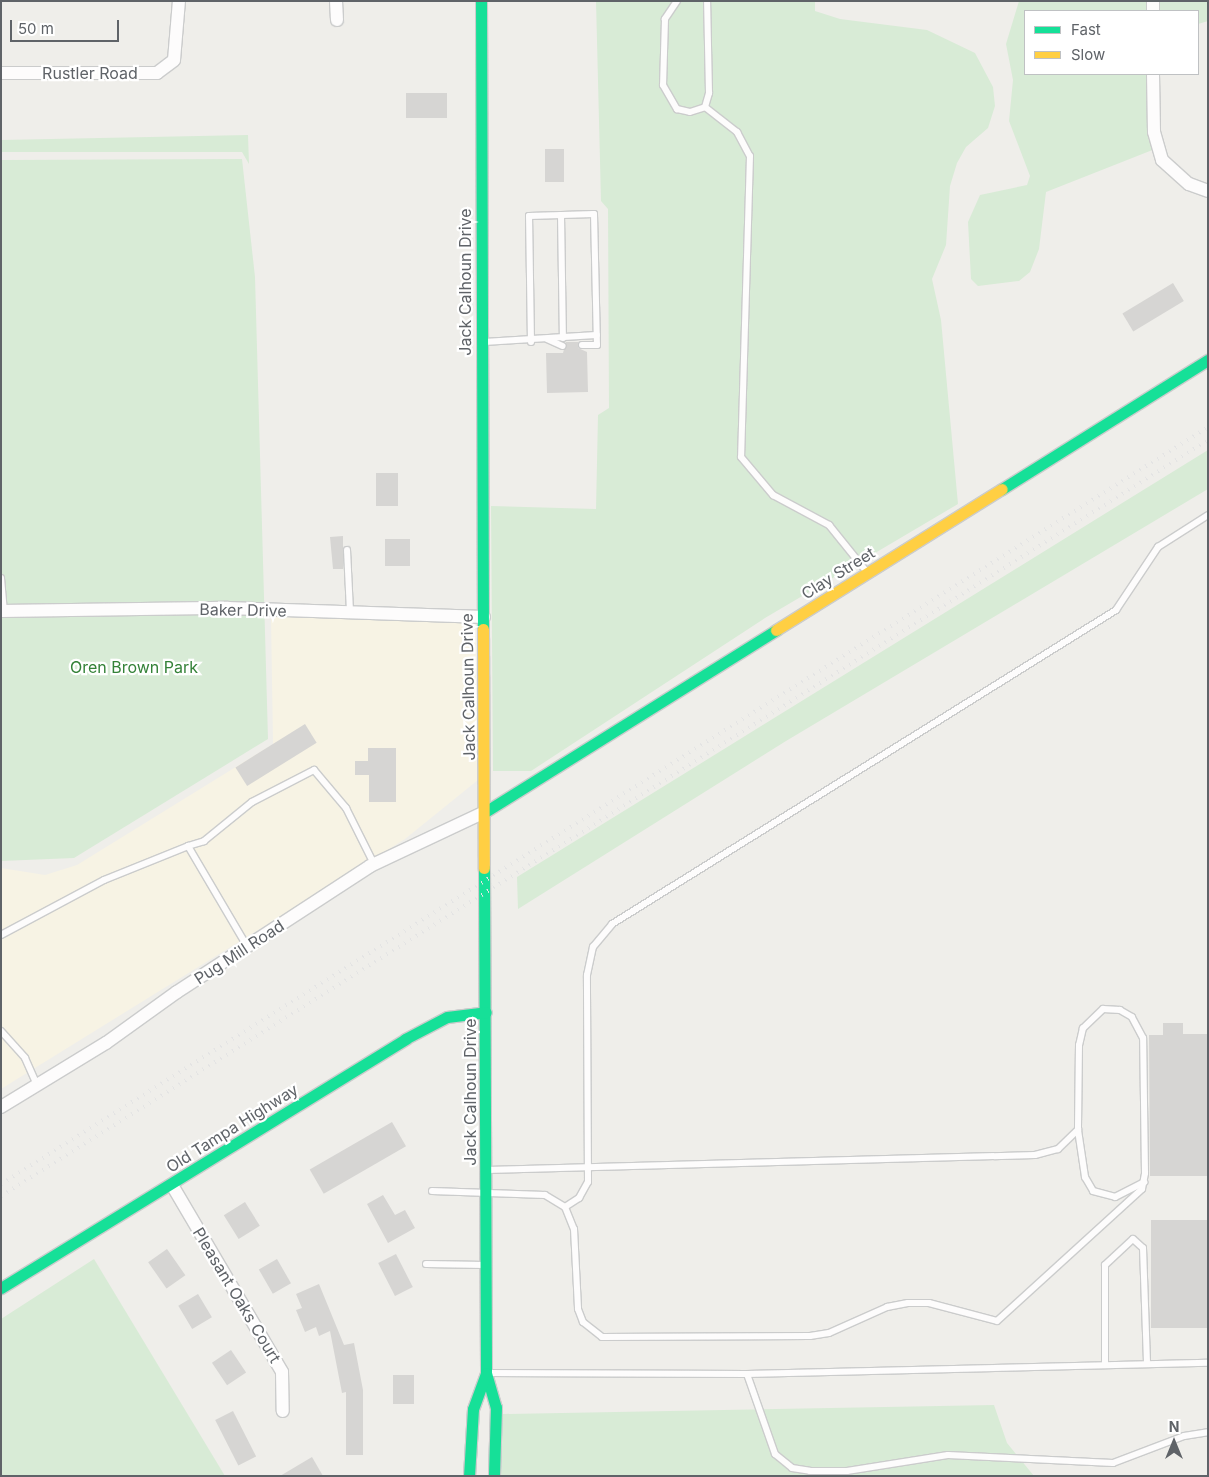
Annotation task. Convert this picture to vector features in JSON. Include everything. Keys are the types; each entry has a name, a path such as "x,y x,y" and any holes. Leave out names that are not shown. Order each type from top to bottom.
{"street":[{"name":"Rustler Road","path":"1,73 157,73 174,60 179,1"},
{"path":"336,1 337,20"},
{"name":"Jack Calhoun Drive","path":"481,1 488,1265 486,1373 496,1407 494,1476"},
{"path":"1153,75 1154,132 1162,160 1189,184 1208,191"},
{"name":"Clay Street","path":"486,812 1208,360"},
{"name":"Baker Drive","path":"3,611 350,612 484,616"},
{"name":"Pug Mill Road","path":"1,1107 106,1044 247,946 374,864 486,812"},
{"name":"Old Tampa Highway","path":"1,1288 172,1186 405,1039 447,1017 486,1012"},
{"name":"Pleasant Oaks Court","path":"172,1186 282,1372 284,1410"},
{"name":"Jack Calhoun Drive","path":"469,1476 473,1409 486,1373"}],"lane":[{"path":"677,1 665,19 663,85 677,109 690,112 705,107"},
{"path":"705,107 707,1"},
{"path":"705,107 737,132 750,156 742,457 773,494 829,525 868,574"},
{"path":"531,342 529,216 594,214 597,345 582,346"},
{"path":"561,215 563,338"},
{"path":"482,342 531,342 597,335"},
{"path":"547,340 562,346"},
{"path":"565,1207 584,1191 587,1168 587,975 593,947 612,924 1116,610 1158,547 1208,515"},
{"path":"347,550 350,612"},
{"path":"1,578 3,611"},
{"path":"1,934 104,880 204,841 252,802 314,770 346,808 374,864"},
{"path":"188,846 247,946"},
{"path":"432,1191 546,1195 565,1207 574,1229 578,1309 583,1322 602,1337 810,1336 829,1333 887,1307 908,1303 928,1303 982,1320 1005,1317 1070,1251 1134,1200 1144,1182 1143,1038 1132,1017 1120,1010 1103,1009 1083,1028 1078,1130 1085,1177 1093,1191 1115,1197 1144,1182"},
{"path":"1,1032 25,1058 37,1085"},
{"path":"486,1170 1035,1155 1058,1149 1078,1130"},
{"path":"1105,1364 1105,1265 1133,1239 1143,1248 1147,1364"},
{"path":"426,1264 488,1265"},
{"path":"486,1373 747,1374 1208,1363"},
{"path":"747,1374 774,1454 792,1468 810,1471 847,1471 948,1455 1113,1463 1208,1432"}],"shaded area":[{"path":"271,617 476,618 478,780 405,839 1,1089 1,868 45,875 77,865 273,744"}],"green space":[{"path":"596,1 815,1 815,11 840,19 927,30 975,53 993,87 995,106 988,128 966,147 957,163 950,186 946,245 932,279 941,320 958,504 765,618 531,771 493,771 491,506 596,509 598,415 609,408 608,209 601,201"},
{"path":"1019,1 1208,1 1208,21 1199,24 1199,10 1024,10 1024,75 1151,75 1148,139 1155,149 1046,192 1039,249 1030,272 1019,281 978,286 971,279 968,222 980,195 1027,185 1030,176 1009,121 1013,80 1006,44"},
{"path":"248,135 249,164 242,152 1,152 1,140"},
{"name":"Oren Brown Park","path":"242,159 255,277 268,739 74,858 1,861 1,160"},
{"path":"1208,450 1208,489 786,741 518,909 517,877"},
{"path":"94,1259 225,1476 1,1476 1,1319"},
{"path":"994,1405 1007,1443 1034,1476 501,1476 503,1414"}],"building":[{"path":"406,93 447,93 447,118 406,118"},
{"path":"545,149 564,149 564,182 545,182"},
{"path":"1173,283 1184,301 1133,331 1122,313"},
{"path":"566,342 578,342 578,348 587,352 588,392 547,393 546,353 563,353"},
{"path":"376,473 398,473 398,506 376,506"},
{"path":"343,536 343,569 333,569 330,537"},
{"path":"385,539 410,539 410,566 385,566"},
{"path":"305,724 317,743 247,786 235,767"},
{"path":"368,748 396,748 396,802 369,802 369,775 355,775 355,761 368,761"},
{"path":"1163,1023 1183,1023 1183,1034 1208,1034 1208,1176 1150,1176 1149,1035 1163,1035"},
{"path":"392,1122 406,1146 324,1194 310,1170"},
{"path":"383,1195 395,1215 405,1210 415,1228 388,1243 367,1204"},
{"path":"245,1202 260,1226 239,1239 224,1215"},
{"path":"1151,1220 1208,1220 1208,1328 1151,1328"},
{"path":"167,1249 185,1275 167,1288 148,1262"},
{"path":"396,1254 413,1287 395,1296 378,1263"},
{"path":"277,1259 291,1283 273,1294 259,1270"},
{"path":"319,1284 344,1345 354,1343 363,1390 363,1455 346,1455 346,1392 342,1393 330,1331 319,1336 316,1327 305,1332 296,1310 302,1308 296,1294"},
{"path":"198,1294 212,1317 192,1329 178,1306"},
{"path":"231,1350 246,1372 227,1385 212,1363"},
{"path":"393,1375 414,1375 414,1404 393,1404"},
{"path":"233,1411 256,1456 238,1466 215,1420"},
{"path":"312,1457 323,1476 280,1476"}],"railway":[{"path":"1,1184 1208,427"},
{"path":"1,1196 1208,440"}],"traffic: fast":[{"path":"481,1 483,629"},
{"path":"1002,489 1208,360"},
{"path":"485,812 776,630"},
{"path":"484,868 486,1373 496,1407 494,1476"},
{"path":"1,1288 405,1039 447,1017 486,1012"},
{"path":"469,1476 473,1409 486,1373"}],"traffic: slow":[{"path":"776,630 1002,489"},
{"path":"483,629 484,868"}]}
